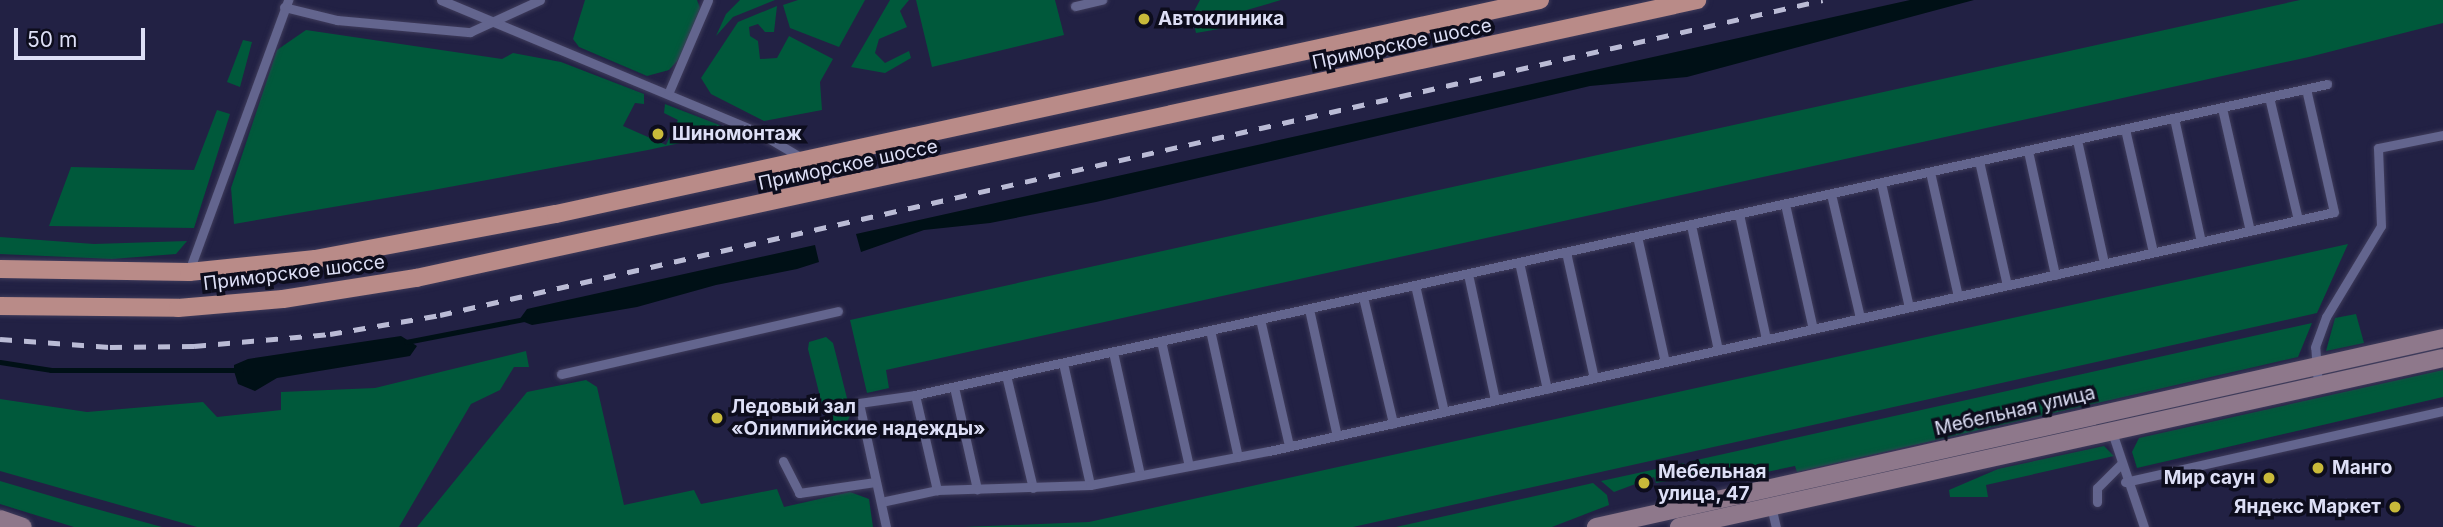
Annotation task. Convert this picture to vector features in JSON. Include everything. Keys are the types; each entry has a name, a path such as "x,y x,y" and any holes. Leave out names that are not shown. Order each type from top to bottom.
{"main road":[{"name":"Приморское шоссе","path":"0,269 189,272 315,259 427,240 1540,0"},
{"name":"Приморское шоссе","path":"0,306 178,308 283,299 416,278 1697,0"}],"street":[{"name":"Мебельная улица","path":"1596,527 2443,338"},
{"name":"Мебельная улица","path":"1679,527 2443,358"},
{"path":"0,519 23,527"}],"lane":[{"path":"441,0 756,131 804,159"},
{"path":"189,272 286,4 337,20 470,32 540,0"},
{"path":"668,94 708,0"},
{"path":"1075,6 1102,0"},
{"path":"886,527 859,403 954,387 2327,85"},
{"path":"881,502 937,490 1090,485 1238,457 2334,212 2305,89"},
{"path":"2269,97 2298,220"},
{"path":"2222,108 2250,231"},
{"path":"2174,118 2201,242"},
{"path":"2125,129 2153,252"},
{"path":"2318,386 2314,366 2315,347 2326,317 2381,226 2378,148 2443,135"},
{"path":"2077,139 2104,263"},
{"path":"2028,151 2055,275"},
{"path":"1979,161 2007,285"},
{"path":"1930,172 1958,296"},
{"path":"1881,183 1909,307"},
{"path":"1831,194 1860,318"},
{"path":"1785,204 1813,329"},
{"path":"1739,214 1766,339"},
{"path":"1691,225 1718,350"},
{"path":"1637,236 1665,362"},
{"path":"1566,252 1594,378"},
{"path":"1519,262 1547,388"},
{"path":"1468,274 1495,400"},
{"path":"1415,285 1444,412"},
{"path":"1363,297 1393,423"},
{"path":"1309,309 1337,436"},
{"path":"561,374 838,311"},
{"path":"1260,319 1289,446"},
{"path":"1210,330 1238,457"},
{"path":"1161,341 1189,466"},
{"path":"1113,352 1140,475"},
{"path":"1063,363 1090,485"},
{"path":"1006,375 1033,488"},
{"path":"954,387 977,489"},
{"path":"915,395 937,490"},
{"path":"2125,482 2443,411"},
{"path":"2107,412 2125,482 2144,527"},
{"path":"783,461 799,493 875,482"},
{"path":"2097,502 2097,488 2120,465"},
{"path":"1771,506 1776,527"}],"green space":[{"path":"585,0 697,0 700,8 685,52 669,70 647,76 579,47 573,39"},
{"path":"740,0 775,0 733,17 716,36 726,14"},
{"path":"798,0 865,0 839,47 790,28 783,5"},
{"path":"890,0 909,0 900,11 907,27 879,39 875,53 885,63 909,51 911,58 885,73 851,67"},
{"path":"916,0 1055,0 1064,35 932,67"},
{"path":"1200,0 1281,0 1240,12 1219,29 1196,33 1192,15"},
{"path":"2300,0 2443,0 2443,23 2309,57 886,370 889,388 867,393 850,320"},
{"path":"777,6 774,32 765,32 758,24 749,27 750,36 758,41 760,59 777,58 789,36 833,59 820,82 822,110 764,121 711,94 701,78 738,22"},
{"path":"306,30 502,59 513,53 561,62 644,94 644,104 635,103 623,126 666,145 678,120 664,113 665,104 735,131 648,150 433,190 234,224 231,188 277,50"},
{"path":"243,40 252,42 240,87 227,82"},
{"path":"217,110 230,114 194,228 49,226 71,167 194,170"},
{"path":"0,237 94,244 187,241 176,254 112,259 0,254"},
{"path":"2348,244 2317,313 1353,527 963,527 1089,522"},
{"path":"2356,314 2364,343 2326,351 2335,318"},
{"path":"2312,323 2298,357 1797,472 1795,466 1738,478 1684,477 1692,461"},
{"path":"826,337 833,343 851,414 847,422 836,424 826,420 808,349 809,342"},
{"path":"526,351 529,367 514,367 500,390 471,404 399,527 197,527 0,471 0,399 87,412 203,402 217,417 281,410 281,392 375,388"},
{"path":"2443,370 2443,397 2137,468 2132,452 2139,438"},
{"path":"586,380 597,387 624,505 694,490 701,504 777,489 784,507 850,492 869,499 873,527 417,527 527,392"},
{"path":"2104,446 2114,456 1986,485 1988,497 1950,497 1949,490 1998,469"},
{"path":"1684,463 1677,479 1656,483 1654,477 1614,492 1601,481"},
{"path":"0,481 162,527 74,527 0,504"},
{"path":"1593,483 1607,495 1609,505 1552,527 1396,527"}],"shaded area":[{"path":"1910,0 1974,0 1687,77 1590,86 1096,202 990,223 924,230 861,252 856,234"},
{"path":"815,245 819,262 797,269 716,285 637,307 532,325 519,320 527,309"},
{"path":"401,336 417,346 410,356 277,378 255,391 238,384 234,371 234,365 248,359"}],"waterway":[{"path":"406,342 524,319"},
{"path":"0,362 51,370 241,370"}],"railway":[{"path":"0,339 110,347 194,346 330,334 440,315 1823,0"}],"place":[{"name":"Автоклиника","path":"1144,19"},
{"name":"Шиномонтаж","path":"658,134"},
{"name":"Ледовый зал «Олимпийские надежды»","path":"717,418"},
{"name":"Манго","path":"2318,468"},
{"name":"Мир саун","path":"2269,478"},
{"name":"Мебельная улица, 47","path":"1644,483"},
{"name":"Яндекс Маркет","path":"2395,507"}]}
